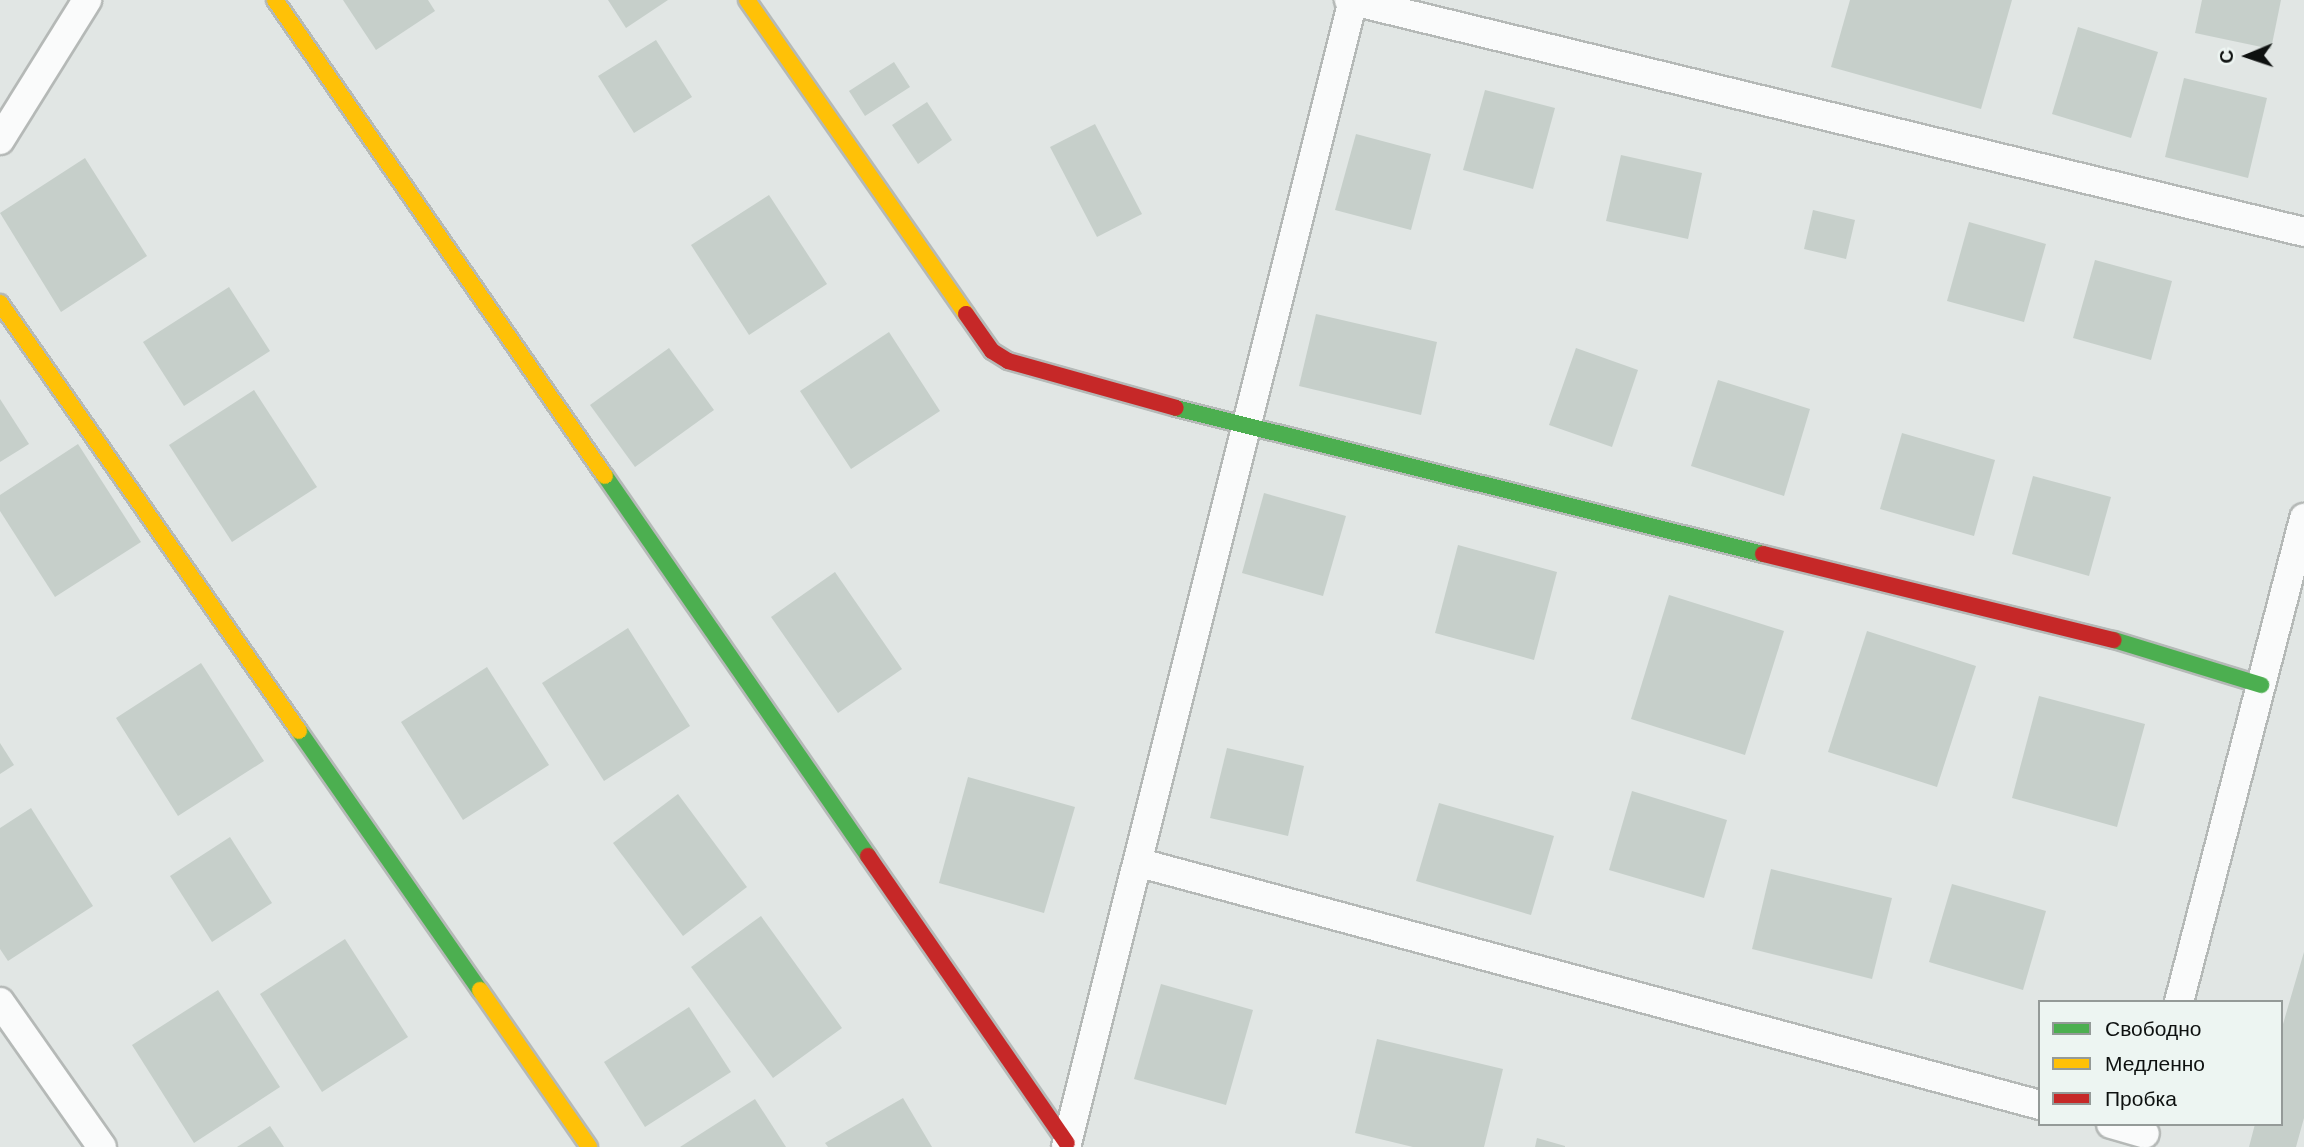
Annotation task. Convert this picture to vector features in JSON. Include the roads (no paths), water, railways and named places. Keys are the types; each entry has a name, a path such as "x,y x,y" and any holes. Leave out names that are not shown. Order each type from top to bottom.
{"street":[{"path":"0,140 88,0"},
{"path":"275,0 1067,1145"},
{"path":"747,0 992,351 1008,361 1249,428 2107,638 2261,685"},
{"path":"1067,1145 1249,428 1352,1 2304,232"},
{"path":"0,303 589,1147"},
{"path":"2180,1000 2304,518"},
{"path":"1140,863 2038,1104"},
{"path":"0,1002 102,1147"},
{"path":"2116,1126 2145,1135"}]}
